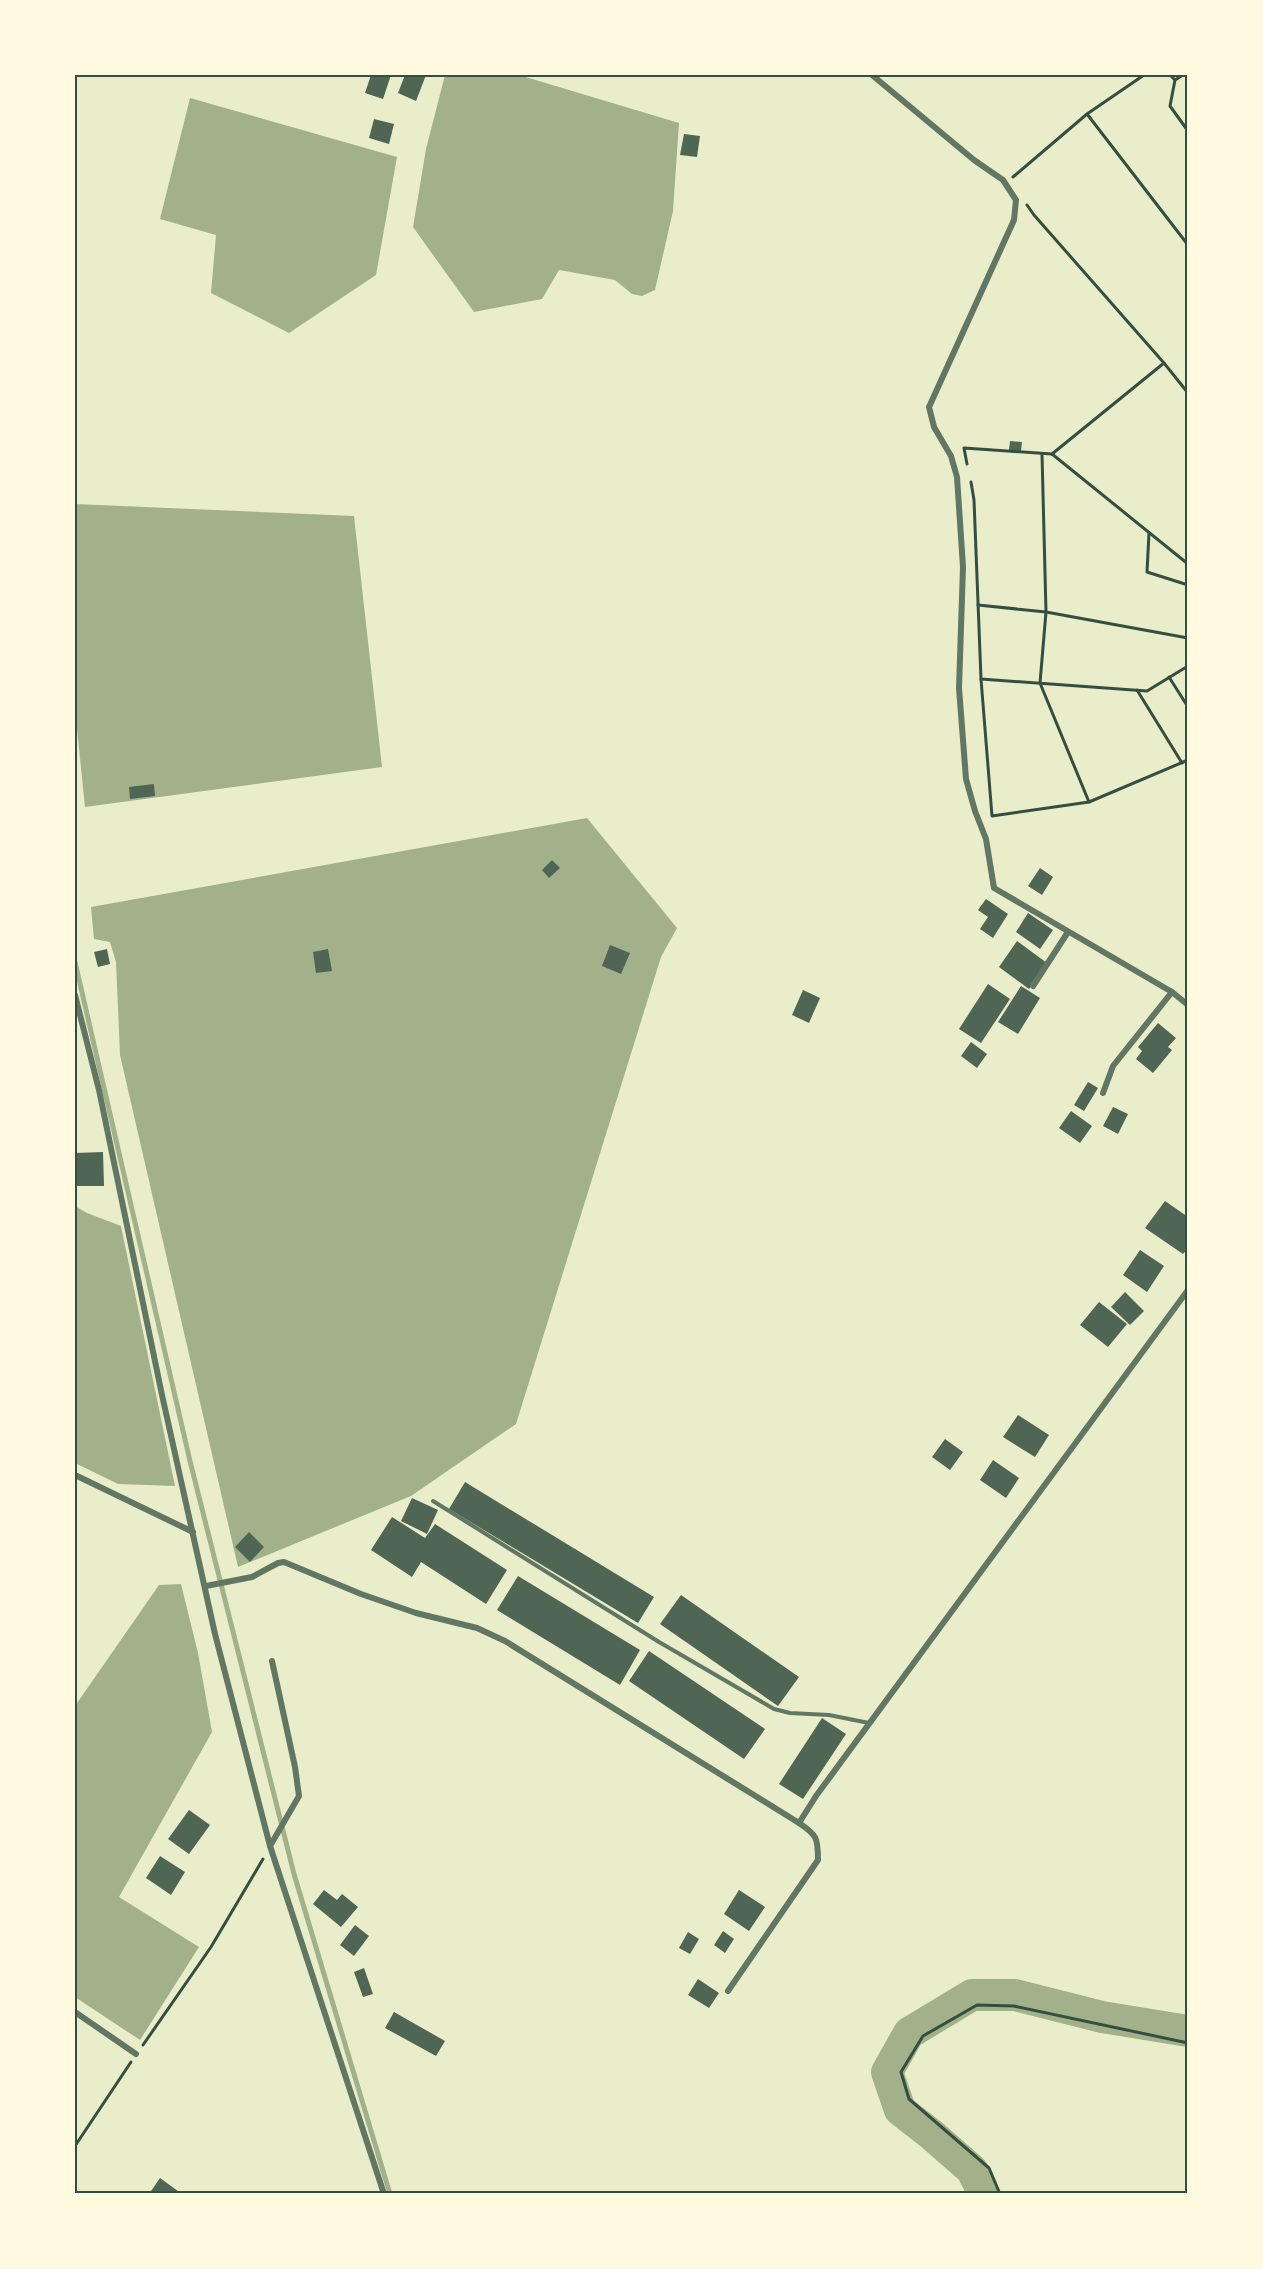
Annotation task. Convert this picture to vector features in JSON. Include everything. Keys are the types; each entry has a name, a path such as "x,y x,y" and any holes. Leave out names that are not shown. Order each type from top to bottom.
{"street":[{"path":"872,75 974,160 1003,180 1016,200 1014,220 929,407 934,427 951,456 957,477 963,567 959,688 966,779 986,839 994,888 1172,992 1188,1005"},
{"path":"1034,986 1068,932"},
{"path":"1103,1093 1113,1066 1172,992"},
{"path":"75,995 99,1090 162,1395 215,1634 270,1846 384,2194"},
{"path":"799,1823 1188,1290"},
{"path":"75,1475 193,1532"},
{"path":"206,1586 252,1576 284,1562 361,1594 416,1613 477,1628 504,1641 813,1832 818,1839 818,1860 728,1991"},
{"path":"270,1846 299,1796 272,1661"},
{"path":"75,2012 136,2054"}],"lane":[{"path":"433,1501 659,1642 774,1709 790,1713 829,1715 870,1723"}],"path":[{"path":"1010,179 1087,114 1144,75"},
{"path":"1170,75 1175,80"},
{"path":"1183,75 1175,80 1170,106 1188,131"},
{"path":"1087,114 1188,245"},
{"path":"1022,197 1034,215 1188,393"},
{"path":"968,469 964,448 1052,454 1164,363"},
{"path":"1042,454 1046,612 1040,682 1089,802"},
{"path":"1052,454 1188,564"},
{"path":"970,479 974,500 981,679 992,816 1089,802 1188,760"},
{"path":"1149,533 1147,572 1188,585"},
{"path":"978,605 1046,612 1188,638"},
{"path":"981,679 1147,691 1188,666"},
{"path":"1169,677 1188,707"},
{"path":"1137,690 1182,763"},
{"path":"75,2146 211,1947 270,1846"},
{"path":"1000,2194 989,2168 909,2099 901,2072 923,2036 977,2005 1014,2006 1188,2043"}],"shaded area":[{"path":"445,75 519,75 679,123 673,211 655,290 642,296 632,294 615,280 559,270 542,299 474,312 413,227 426,149"},
{"path":"190,98 397,157 376,275 289,333 211,293 216,235 160,219"},
{"path":"75,504 354,516 382,767 85,807 75,709"},
{"path":"587,818 677,928 661,957 516,1424 411,1496 238,1567 120,1055 116,962 110,942 94,939 91,907"},
{"path":"75,1206 121,1226 175,1486 118,1484 75,1463"},
{"path":"181,1584 198,1653 212,1732 119,1897 199,1947 140,2040 75,1997 75,1706 159,1585"}],"building":[{"path":"371,75 391,75 383,99 365,93"},
{"path":"405,75 426,75 416,101 398,93"},
{"path":"374,119 394,124 389,144 369,138"},
{"path":"684,134 700,136 697,157 680,155"},
{"path":"1010,441 1022,442 1021,451 1009,450"},
{"path":"154,784 155,796 130,799 129,787"},
{"path":"552,860 560,868 549,878 542,870"},
{"path":"1040,868 1053,877 1042,895 1028,886"},
{"path":"986,899 1008,914 993,938 980,929 988,917 978,910"},
{"path":"1028,913 1053,930 1040,949 1016,932"},
{"path":"1017,941 1047,963 1029,989 999,967"},
{"path":"610,945 630,953 621,974 602,966"},
{"path":"107,949 110,964 98,967 94,952"},
{"path":"328,949 332,971 316,973 313,952"},
{"path":"988,984 1010,999 981,1043 959,1029"},
{"path":"1021,986 1040,998 1018,1034 998,1022"},
{"path":"803,990 820,998 809,1023 792,1015"},
{"path":"1158,1023 1176,1038 1168,1047 1172,1050 1153,1073 1136,1059 1142,1051 1138,1047"},
{"path":"971,1042 987,1054 977,1068 961,1056"},
{"path":"1088,1082 1098,1088 1084,1111 1074,1105"},
{"path":"1113,1107 1128,1114 1118,1134 1103,1126"},
{"path":"1071,1111 1092,1126 1080,1143 1059,1128"},
{"path":"103,1152 104,1186 75,1186 75,1153"},
{"path":"1165,1201 1188,1217 1188,1248 1183,1254 1145,1228"},
{"path":"1140,1250 1164,1266 1147,1292 1123,1275"},
{"path":"1125,1292 1144,1311 1130,1325 1111,1307"},
{"path":"1099,1302 1127,1324 1108,1347 1080,1325"},
{"path":"1018,1415 1049,1435 1035,1457 1003,1437"},
{"path":"945,1439 963,1452 950,1470 932,1457"},
{"path":"993,1460 1019,1478 1006,1498 980,1480"},
{"path":"465,1482 654,1597 638,1623 449,1509"},
{"path":"412,1498 438,1510 427,1534 401,1521"},
{"path":"392,1517 425,1538 435,1524 507,1570 486,1604 421,1562 412,1577 371,1550"},
{"path":"249,1532 264,1547 250,1562 235,1547"},
{"path":"518,1576 640,1650 620,1685 497,1610"},
{"path":"681,1595 799,1677 778,1706 660,1624"},
{"path":"649,1651 765,1729 744,1759 629,1681"},
{"path":"822,1718 846,1734 803,1799 779,1784"},
{"path":"189,1810 210,1825 189,1854 168,1839"},
{"path":"160,1856 185,1872 171,1895 146,1878"},
{"path":"324,1890 337,1900 342,1894 358,1907 341,1927 313,1904"},
{"path":"739,1890 765,1907 749,1931 724,1914"},
{"path":"355,1925 369,1936 354,1956 340,1945"},
{"path":"723,1931 734,1939 725,1953 714,1945"},
{"path":"688,1932 699,1939 690,1954 679,1948"},
{"path":"364,1968 373,1994 363,1997 354,1972"},
{"path":"698,1979 719,1993 709,2008 688,1995"},
{"path":"394,2012 445,2041 436,2056 385,2028"},
{"path":"160,2178 182,2194 149,2194"}],"waterway":[{"path":"75,962 190,1461 294,1874 390,2194"},
{"path":"984,2194 972,2170 900,2110 887,2072 909,2033 972,1995 1015,1995 1102,2017 1188,2031"}]}
